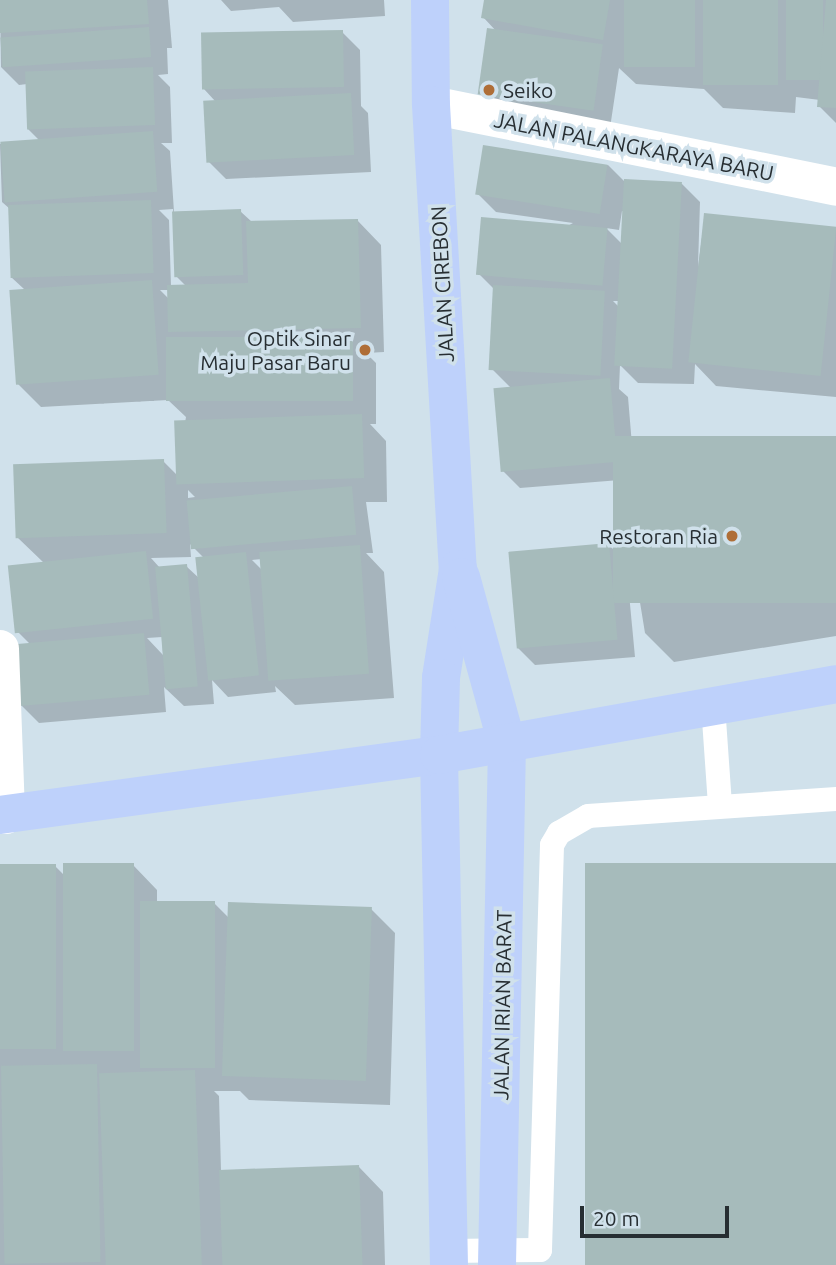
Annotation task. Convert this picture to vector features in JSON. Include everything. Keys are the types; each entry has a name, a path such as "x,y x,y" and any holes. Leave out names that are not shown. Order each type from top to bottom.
{"main road":[{"name":"JALAN CIREBON","path":"430,0 431,105 458,569 441,678 439,755"},
{"name":"JALAN CIREBON","path":"458,569 507,744"},
{"path":"3,815 439,755 836,684"},
{"name":"JALAN IRIAN BARAT","path":"497,1259 507,744"},
{"path":"439,755 448,1258"}],"street":[{"name":"JALAN PALANGKARAYA BARU","path":"431,105 836,187"},
{"path":"0,649 3,815"}],"lane":[{"path":"713,705 720,806"},
{"path":"448,1258 541,1258 552,845 569,823 588,816 836,799"}],"building":[{"path":"0,0 147,0 149,24 0,33"},
{"path":"484,0 610,0 603,40 481,18"},
{"path":"624,0 695,0 695,67 624,67"},
{"path":"703,0 778,0 778,85 703,85"},
{"path":"786,0 823,0 823,80 786,80"},
{"path":"826,0 836,0 836,108 817,107"},
{"path":"149,27 151,57 2,67 0,37"},
{"path":"487,28 603,44 594,111 478,94"},
{"path":"343,30 344,87 202,89 201,32"},
{"path":"153,67 155,125 27,129 25,71"},
{"path":"351,93 354,155 206,163 203,101"},
{"path":"153,131 157,192 5,203 0,142"},
{"path":"483,145 607,165 600,214 475,194"},
{"path":"624,179 682,182 672,369 614,366"},
{"path":"151,200 154,273 11,278 8,205"},
{"path":"241,209 243,275 174,277 172,211"},
{"path":"704,213 836,227 821,376 688,362"},
{"path":"481,217 608,228 602,286 476,275"},
{"path":"358,219 361,328 168,332 167,285 248,283 246,221"},
{"path":"152,280 159,375 16,385 9,290"},
{"path":"493,285 605,291 600,376 489,370"},
{"path":"166,337 353,337 353,401 166,401"},
{"path":"610,378 617,462 501,472 493,388"},
{"path":"362,414 364,478 176,485 174,421"},
{"name":"Restoran Ria","path":"613,436 836,436 836,603 613,603"},
{"path":"164,459 167,533 16,538 13,464"},
{"path":"352,486 356,535 191,549 187,500"},
{"path":"609,543 617,640 517,648 508,552"},
{"path":"360,545 369,674 268,681 259,552"},
{"path":"146,551 153,619 15,633 8,566"},
{"path":"246,552 259,675 208,681 195,557"},
{"path":"187,564 198,687 166,689 155,567"},
{"path":"144,633 149,695 20,706 14,644"},
{"path":"63,863 134,863 134,1051 63,1051"},
{"path":"585,863 836,863 836,1265 585,1265"},
{"path":"0,864 56,864 56,1049 0,1049"},
{"path":"140,901 215,901 215,1068 140,1068"},
{"path":"228,902 372,907 366,1081 222,1076"},
{"path":"97,1064 100,1262 4,1264 1,1066"},
{"path":"195,1070 202,1265 106,1265 99,1073"},
{"path":"359,1165 362,1265 222,1265 219,1170"}],"place":[{"name":"Seiko","path":"489,90"},
{"name":"Optik Sinar Maju Pasar Baru","path":"365,350"},
{"name":"Restoran Ria","path":"732,536"}]}
